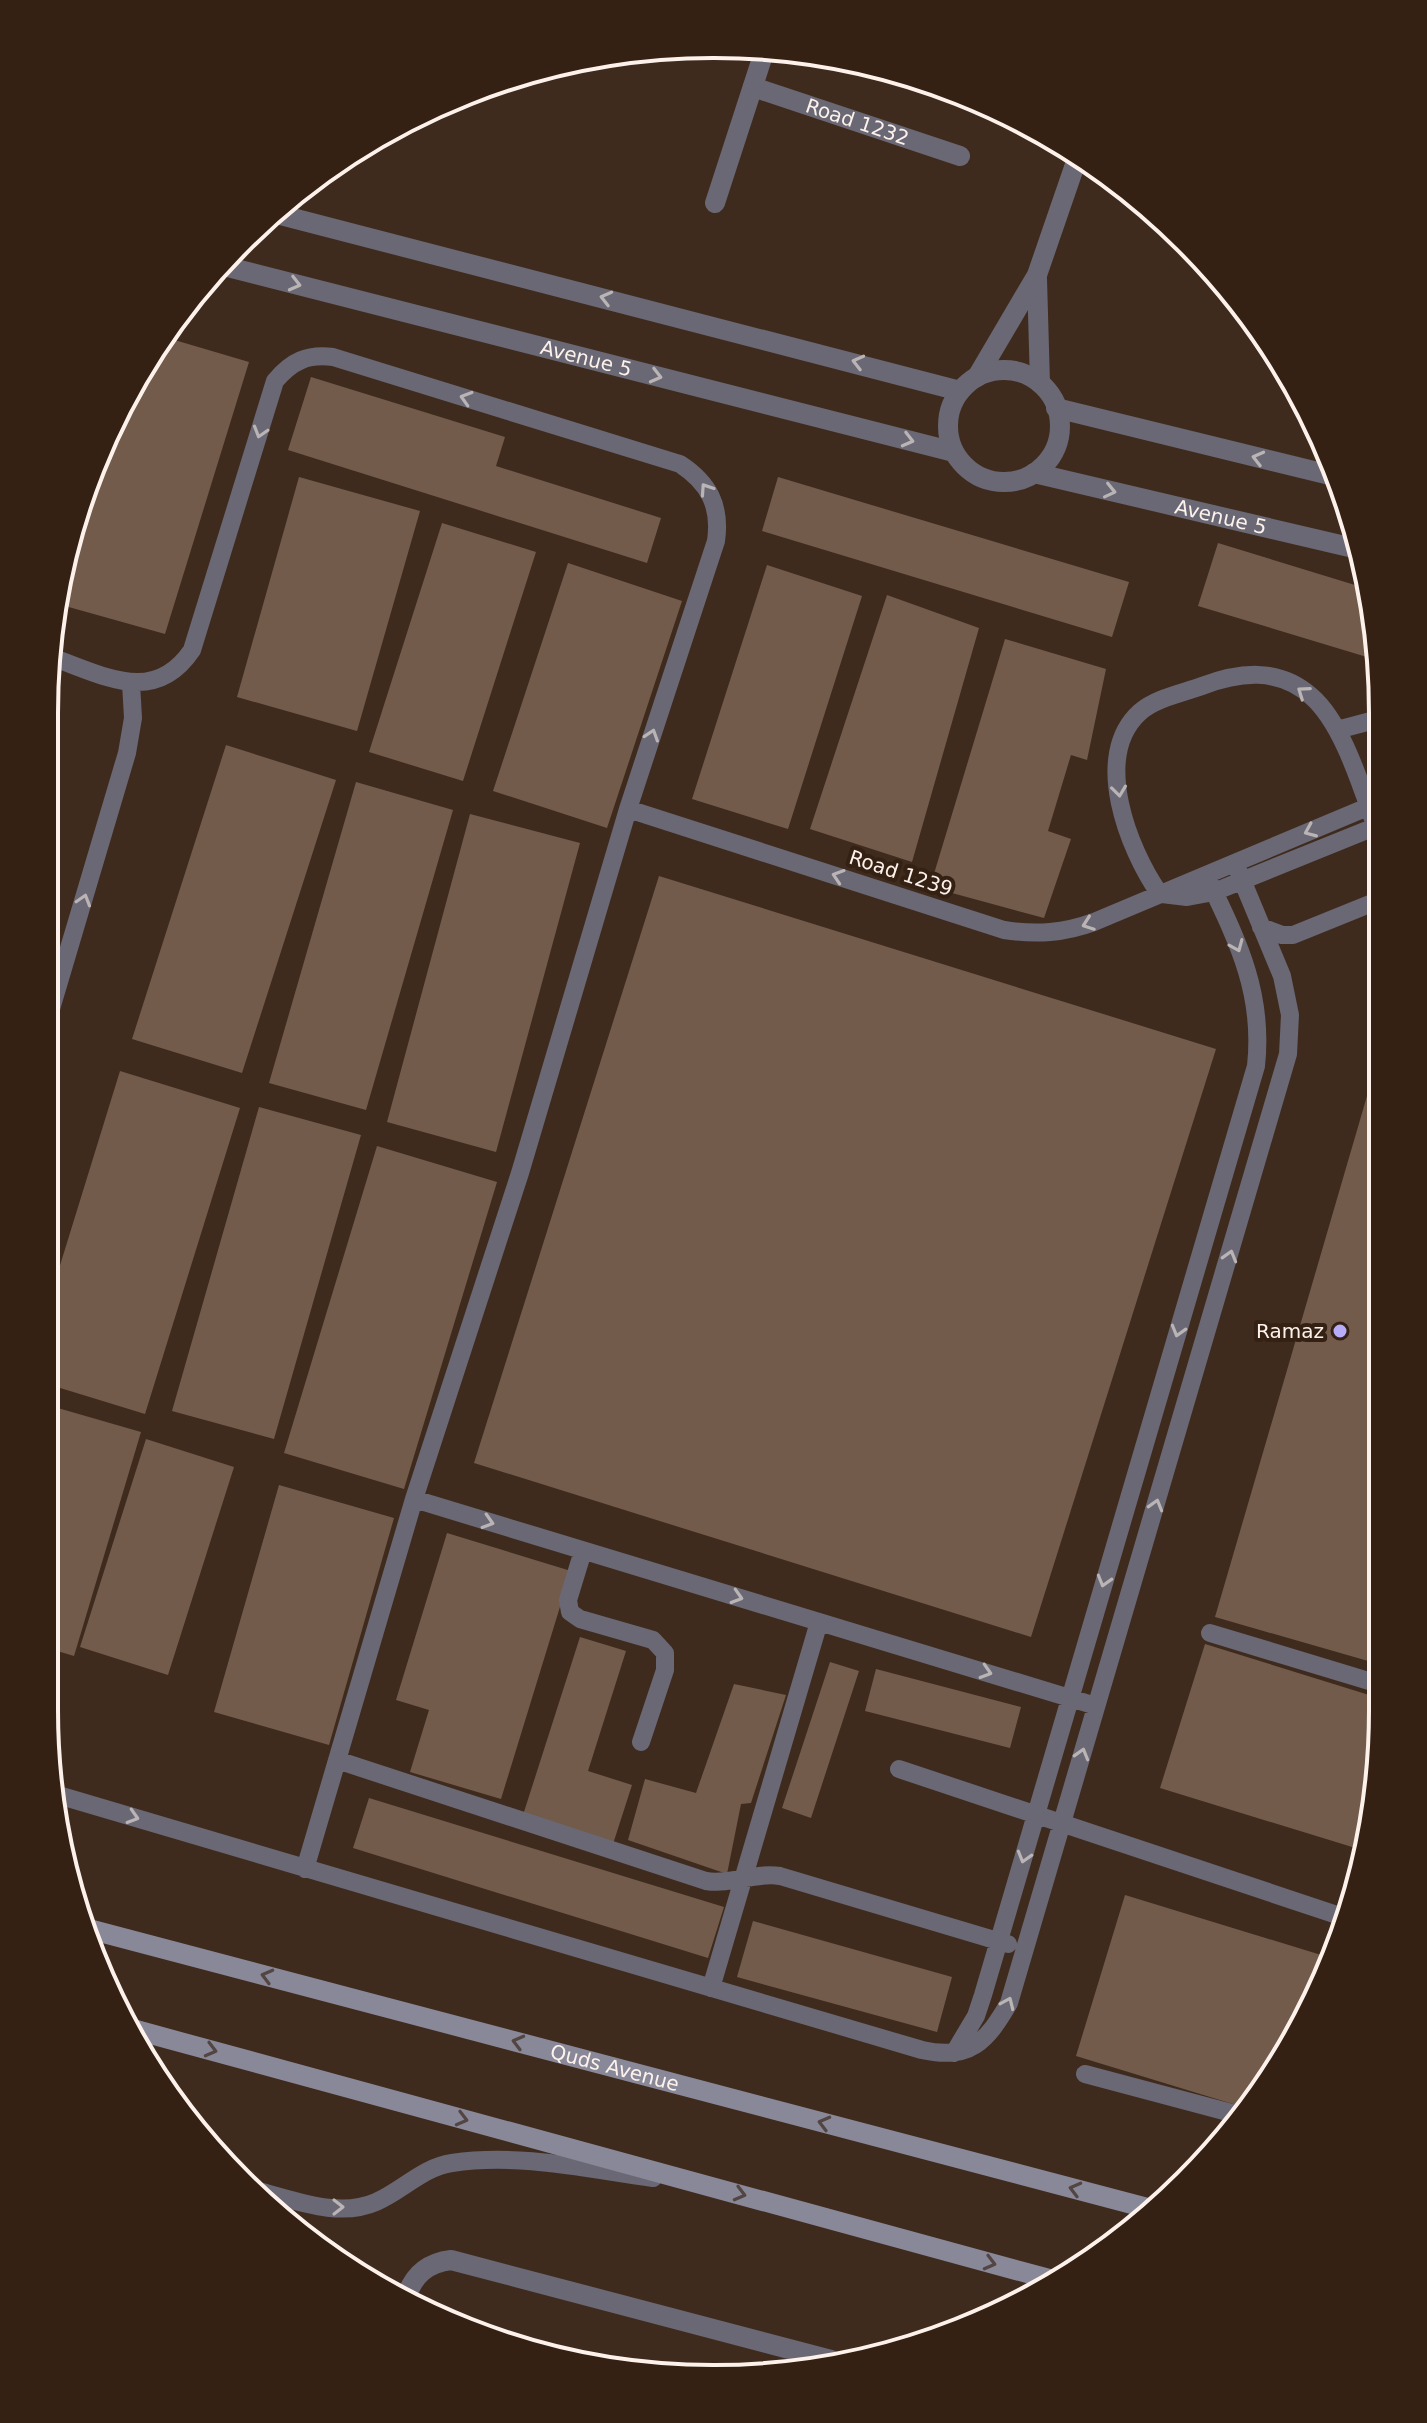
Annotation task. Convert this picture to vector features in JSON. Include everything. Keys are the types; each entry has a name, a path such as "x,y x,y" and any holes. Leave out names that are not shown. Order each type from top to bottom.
{"main road":[{"name":"Quds Avenue","path":"97,1931 1141,2206"},
{"path":"143,2032 1041,2277"}],"street":[{"path":"715,203 762,60"},
{"name":"Road 1232","path":"753,87 960,156"},
{"path":"977,377 998,370 1013,371 1040,383 1051,396 1060,430 1047,462 1034,473 1009,481 983,478 961,462 954,452 948,420 952,404 960,391 977,377 1037,275 1075,166"},
{"path":"286,216 960,391"},
{"name":"Avenue 5","path":"233,268 954,452"},
{"path":"1037,275 1036,331 1040,383"},
{"path":"1056,408 1323,473"},
{"name":"Avenue 5","path":"1034,473 1348,547"},
{"path":"410,2290 417,2275 438,2262 451,2260 817,2356"}],"lane":[{"path":"60,660 131,683 150,683 167,677 181,666 192,650 275,381 286,368 300,359 316,355 333,357 680,464 696,474 708,488 716,505 716,541 628,809 520,1173 414,1499 305,1869"},
{"path":"1159,893 1127,830 1118,794 1119,757 1128,729 1141,711 1227,676 1258,674 1274,677 1298,687 1321,706 1337,730 1369,794"},
{"path":"58,973 127,753 133,718 131,683"},
{"path":"1337,730 1369,721"},
{"name":"Road 1239","path":"628,809 1004,930 1050,933 1078,928 1159,893 1187,897 1235,863 1369,806"},
{"name":"Road 1239","path":"1210,883 1243,881 1369,835"},
{"path":"64,1797 922,2050 954,2053 982,2042 994,2030 1009,2003 1288,1054 1291,1034 1288,995 1235,863"},
{"path":"954,2053 976,2016 999,1941 1256,1066 1257,1012 1251,980 1210,883"},
{"path":"1261,927 1282,935 1304,932 1369,904"},
{"path":"1168,1364 1195,1373"},
{"path":"414,1499 1096,1706"},
{"path":"583,1551 568,1600 570,1612 580,1619 653,1640 665,1653 665,1670 641,1742"},
{"path":"711,1988 819,1622"},
{"path":"1210,1633 1369,1681"},
{"path":"337,1760 706,1881 725,1883 761,1875 780,1876 1025,1950"},
{"path":"899,1769 1336,1915"},
{"path":"1085,2074 1231,2113"},
{"path":"274,2195 314,2206 358,2206 374,2203 428,2171 471,2160 520,2160 707,2185"}],"building":[{"path":"174,340 249,362 165,634 68,607 80,544 108,463 146,386"},
{"path":"311,377 505,437 496,466 661,518 647,563 288,450"},
{"path":"299,477 420,511 357,731 237,697"},
{"path":"778,477 1129,582 1112,637 762,531"},
{"path":"442,523 536,552 463,781 369,752"},
{"path":"1218,543 1356,585 1366,657 1198,606"},
{"path":"568,563 682,601 607,828 493,791"},
{"path":"767,565 862,596 788,829 692,799"},
{"path":"887,595 979,628 912,862 810,829"},
{"path":"1005,639 1106,669 1087,760 1071,755 1048,831 1071,839 1044,918 930,887"},
{"path":"226,745 336,780 242,1073 132,1039"},
{"path":"356,782 453,810 366,1110 269,1083"},
{"path":"470,814 580,843 496,1152 387,1122"},
{"path":"659,876 1216,1049 1031,1637 474,1463"},
{"path":"120,1071 240,1108 145,1414 58,1387 58,1272"},
{"name":"Ramaz","path":"1369,1089 1369,1661 1215,1617"},
{"path":"259,1107 361,1135 274,1439 172,1411"},
{"path":"377,1146 497,1182 404,1489 284,1453"},
{"path":"58,1408 141,1432 74,1656 58,1651"},
{"path":"146,1439 234,1467 168,1675 80,1647"},
{"path":"279,1485 394,1518 329,1745 214,1712"},
{"path":"447,1533 571,1571 501,1799 410,1772 429,1710 396,1700"},
{"path":"580,1637 626,1651 588,1771 632,1785 613,1844 523,1815"},
{"path":"1205,1644 1369,1695 1368,1752 1354,1847 1160,1788"},
{"path":"830,1662 859,1671 811,1818 782,1808"},
{"path":"876,1669 1021,1707 1010,1748 865,1711"},
{"path":"734,1684 786,1695 751,1803 741,1804 727,1874 628,1840 645,1779 696,1793"},
{"path":"369,1798 724,1907 708,1958 353,1848"},
{"path":"1125,1895 1321,1955 1281,2037 1237,2105 1076,2056"},
{"path":"753,1921 952,1977 937,2032 737,1977"}],"place":[{"name":"Ramaz","path":"1340,1331"}]}
